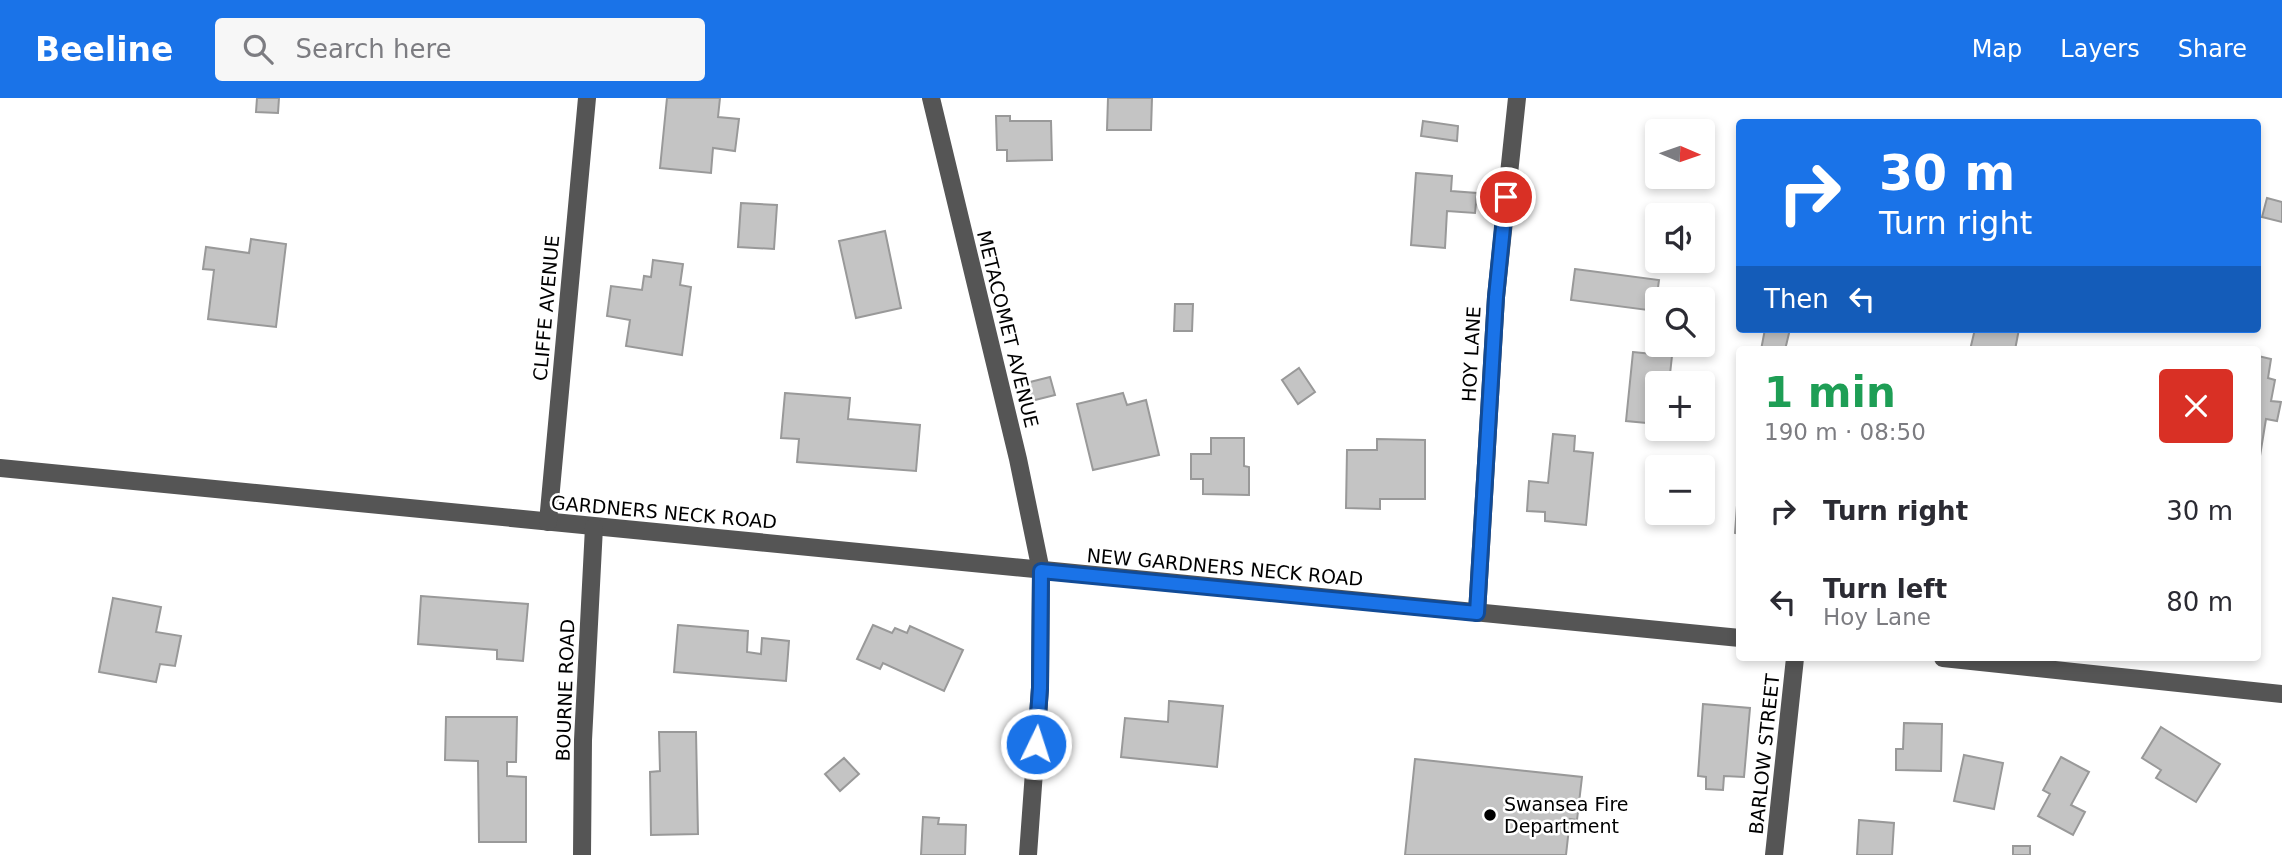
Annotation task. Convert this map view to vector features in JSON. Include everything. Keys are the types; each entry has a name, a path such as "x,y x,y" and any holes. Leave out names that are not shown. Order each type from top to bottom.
{"street":[{"name":"CLIFFE AVENUE","path":"548,522 587,98"},
{"name":"METACOMET AVENUE","path":"931,98 1018,459 1041,571"},
{"name":"HOY LANE","path":"1477,613 1496,297 1517,98"},
{"name":"GARDNERS NECK ROAD","path":"0,468 1041,571"},
{"name":"BOURNE ROAD","path":"582,855 583,740 594,527"},
{"name":"NEW GARDNERS NECK ROAD","path":"1041,571 1736,638"},
{"path":"1028,855 1040,688 1041,571"},
{"name":"BARLOW STREET","path":"1774,855 1795,661"},
{"path":"1971,661 2282,694"}],"building":[{"path":"257,98 279,98 278,113 256,112"},
{"path":"667,98 720,98 718,117 739,119 735,151 713,148 711,173 660,168"},
{"path":"1108,98 1152,98 1151,130 1107,130"},
{"path":"996,116 1010,116 1010,121 1051,121 1052,160 1007,161 1007,150 997,150"},
{"path":"1423,121 1458,126 1457,141 1421,136"},
{"path":"1416,173 1452,176 1451,191 1477,193 1475,213 1447,211 1445,248 1411,245"},
{"path":"2267,198 2282,202 2282,222 2262,217"},
{"path":"741,203 777,205 774,249 738,247"},
{"path":"885,231 901,308 856,318 839,241"},
{"path":"251,239 286,244 276,327 208,319 214,270 203,269 206,247 249,253"},
{"path":"653,260 683,264 680,285 691,287 682,355 626,346 630,320 607,316 611,286 642,290 644,276 651,277"},
{"path":"1575,269 1659,280 1658,287 1645,287 1645,310 1571,300"},
{"path":"1175,304 1193,304 1192,331 1174,331"},
{"path":"1764,333 1789,333 1786,346 1762,346"},
{"path":"1974,333 2018,333 2016,346 1971,346"},
{"path":"1633,352 1645,353 1645,357 1672,357 1670,371 1645,371 1645,423 1626,421"},
{"path":"2261,357 2271,359 2268,378 2275,380 2271,401 2281,402 2277,421 2266,419 2261,450"},
{"path":"1299,368 1315,392 1298,404 1282,380"},
{"path":"1050,377 1055,395 1023,403 1018,385"},
{"path":"785,393 850,398 848,419 920,425 916,471 797,462 799,439 781,438"},
{"path":"1123,393 1127,405 1146,400 1159,455 1093,470 1077,404"},
{"path":"1553,434 1575,436 1574,451 1593,453 1586,525 1545,521 1545,512 1527,511 1529,481 1548,483"},
{"path":"1211,438 1244,438 1244,466 1249,467 1249,495 1203,494 1203,479 1191,479 1191,454 1211,454"},
{"path":"1377,439 1425,440 1425,499 1380,499 1380,509 1346,508 1347,450 1377,450"},
{"path":"421,596 528,604 523,661 497,659 497,650 418,644"},
{"path":"113,598 161,607 156,632 181,636 175,666 160,664 156,682 99,672"},
{"path":"678,625 748,631 747,652 761,654 762,638 789,641 786,681 674,672"},
{"path":"873,625 892,633 895,628 907,633 910,626 963,650 944,691 883,663 880,669 857,659"},
{"path":"1169,701 1223,706 1217,767 1121,757 1125,718 1168,722"},
{"path":"1703,704 1750,708 1744,777 1724,776 1723,790 1706,789 1706,777 1698,776"},
{"path":"446,717 517,717 516,762 507,762 507,776 526,777 526,842 479,842 478,761 445,760"},
{"path":"1904,723 1942,724 1941,771 1896,770 1896,749 1903,749"},
{"path":"2161,727 2220,764 2196,802 2156,778 2161,770 2142,758"},
{"path":"659,732 696,732 698,834 651,835 650,772 660,771"},
{"path":"1964,755 2003,763 1994,809 1954,801"},
{"path":"2061,757 2089,772 2071,805 2085,812 2073,835 2038,816 2050,794 2043,790"},
{"path":"844,758 859,774 840,791 825,774"},
{"path":"1415,759 1582,777 1577,820 1570,819 1566,855 1405,855"},
{"path":"923,817 939,818 938,824 966,825 965,855 921,855"},
{"path":"1859,820 1894,823 1892,855 1857,855"},
{"path":"2013,846 2030,846 2030,855 2013,855"}],"place":[{"name":"Swansea Fire Department","path":"1490,815"}],"route":[{"path":"1036,744 1040,688 1041,571 1477,613 1496,297 1506,197"}]}
